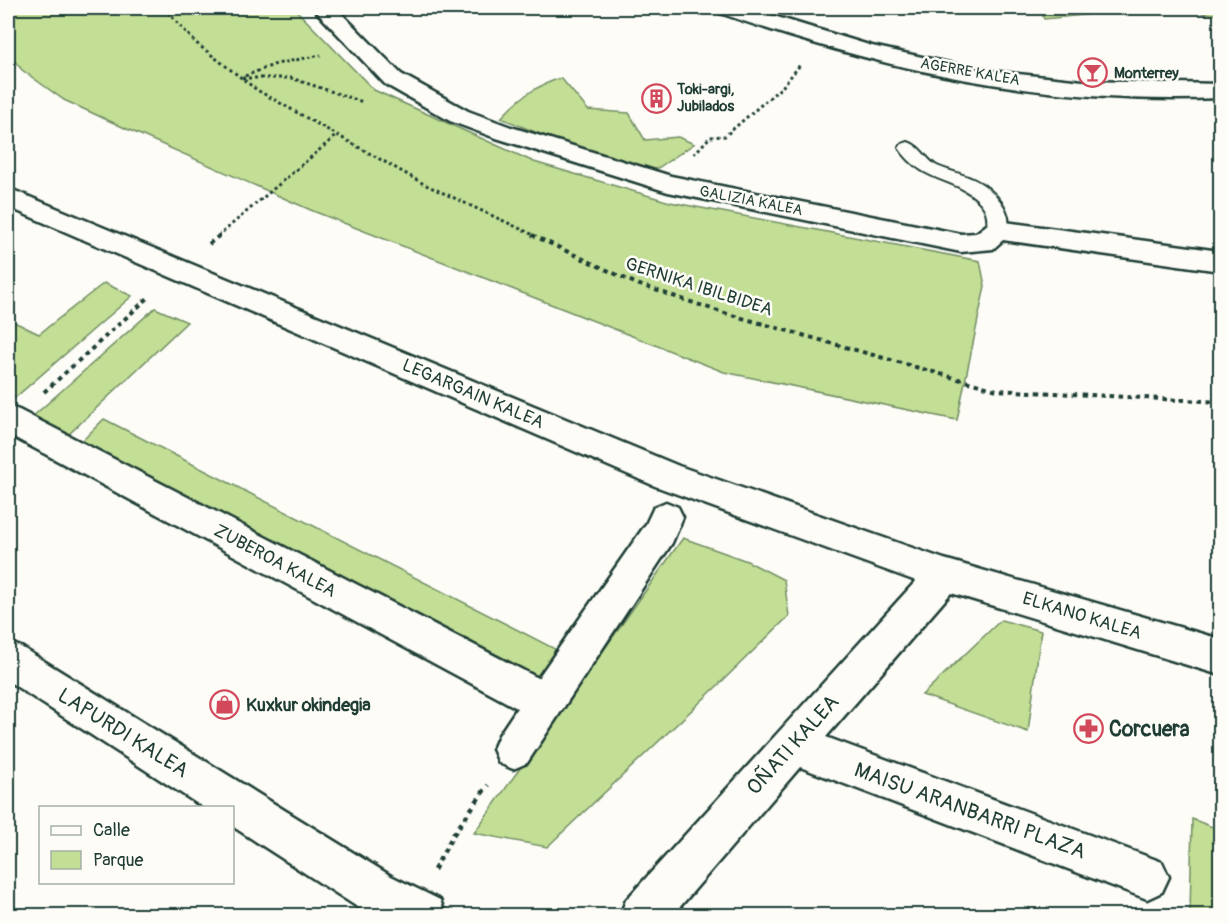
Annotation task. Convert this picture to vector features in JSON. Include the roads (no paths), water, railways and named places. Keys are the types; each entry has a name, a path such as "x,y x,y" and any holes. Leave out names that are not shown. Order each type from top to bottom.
{"street":[{"name":"GALIZIA KALEA","path":"324,8 393,79 459,116 502,132 668,184 961,243 983,242 998,230"},
{"name":"AGERRE KALEA","path":"728,8 822,39 949,71 1060,87 1221,91"},
{"name":"LEGARGAIN KALEA","path":"8,197 667,476 944,575"},
{"path":"998,230 1221,261"},
{"name":"ZUBEROA KALEA","path":"9,420 544,702"},
{"path":"513,749 660,532 666,517"},
{"name":"ELKANO KALEA","path":"944,575 1221,657"},
{"name":"OÑATI KALEA","path":"642,915 944,575"},
{"name":"LAPURDI KALEA","path":"8,660 375,892 418,913"},
{"name":"MAISU ARANBARRI PLAZA","path":"794,745 1147,877"}],"lane":[{"path":"908,148 929,169 968,184 985,196 998,212 998,230"}],"place":[{"name":"Monterrey","path":"1093,73"},
{"name":"Toki-argi, Jubilados","path":"656,98"},
{"name":"Kuxkur okindegia","path":"225,705"},
{"name":"Corcuera","path":"1088,729"}]}
